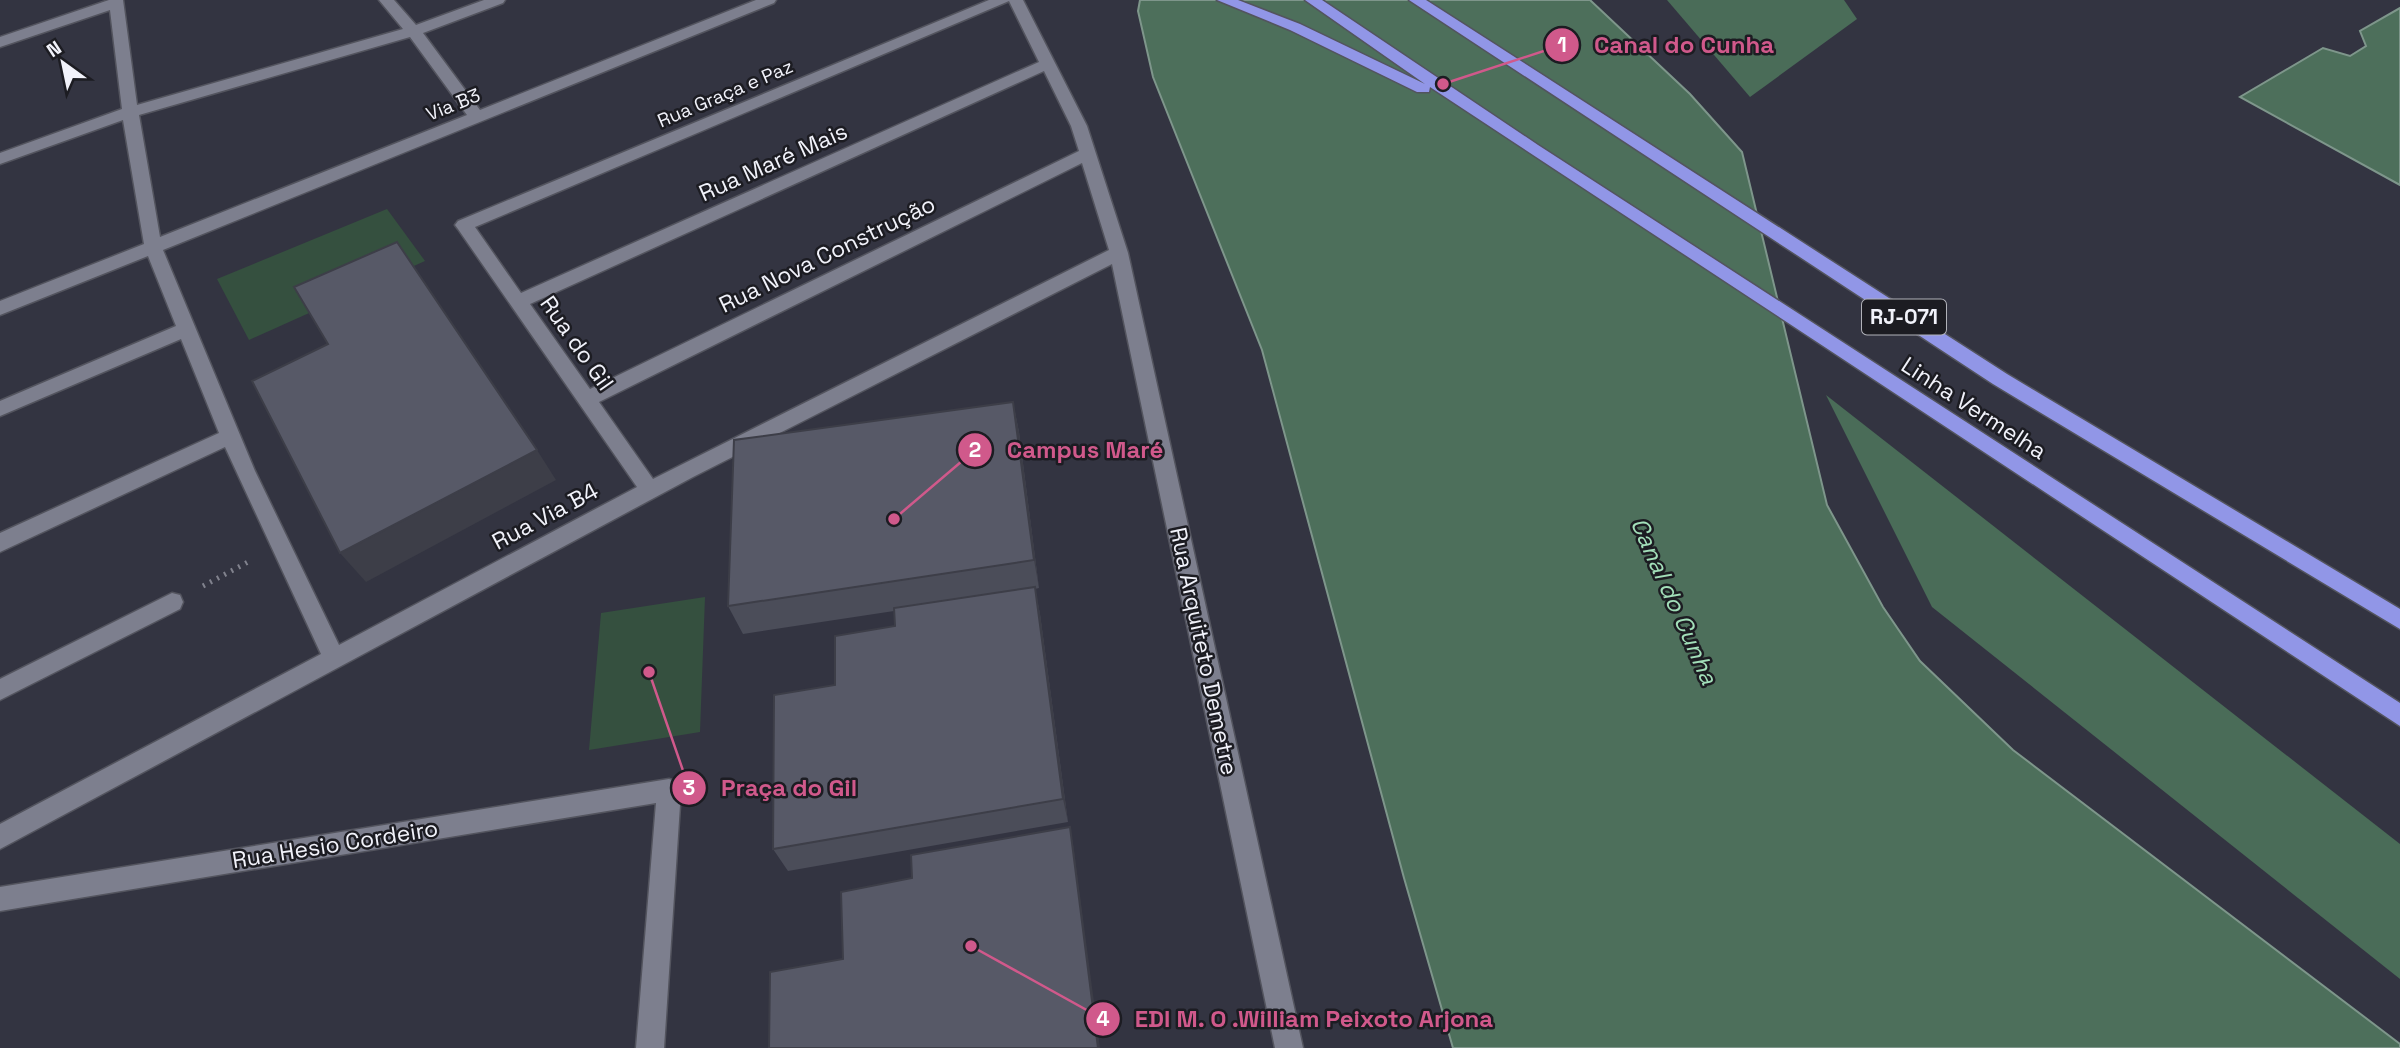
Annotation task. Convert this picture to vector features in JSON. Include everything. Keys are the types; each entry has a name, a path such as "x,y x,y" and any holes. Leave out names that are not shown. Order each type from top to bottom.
{"highway":[{"path":"1224,0 1345,50 1532,149"},
{"name":"Linha Vermelha","path":"1312,0 1532,149 2400,716"},
{"name":"Linha Vermelha","path":"1416,0 2000,379 2400,620"}],"street":[{"path":"386,0 413,31 477,117"},
{"path":"0,159 130,113 413,31 498,0"},
{"name":"Via B3","path":"0,308 769,0"},
{"name":"Rua Graça e Paz","path":"464,225 1002,0"},
{"name":"Rua Arquiteto Demetre","path":"1016,0 1079,126 1119,253 1289,1048"},
{"path":"0,42 116,1 130,113 153,247 185,330 279,547 334,658"},
{"name":"Rua Maré Mais","path":"518,302 1047,64"},
{"name":"Rua Nova Construção","path":"586,399 1088,153"},
{"name":"Rua do Gil","path":"464,225 650,490"},
{"name":"Rua Via B4","path":"0,836 650,490 1119,253"},
{"path":"0,409 185,330"},
{"path":"0,543 231,436"},
{"path":"0,690 172,602"},
{"name":"Rua Hesio Cordeiro","path":"0,899 669,789 650,1048"}],"path":[{"path":"172,602 279,547"}],"shaded area":[{"path":"1667,0 1844,0 1857,19 1750,97"},
{"path":"387,209 425,261 249,340 217,279"},
{"path":"1826,395 2400,844 2400,979 1932,607"},
{"path":"705,597 700,732 589,750 601,613"}],"water":[{"path":"1140,0 1590,0 1690,94 1742,152 1827,505 1883,607 1920,661 2013,750 2400,1044 2400,1048 1453,1048 1404,878 1262,350 1153,77 1138,11"},
{"path":"2400,8 2400,185 2240,97 2323,48 2350,56 2366,46 2360,31"}],"building":[{"path":"397,242 537,450 340,553 252,381 328,344 294,287"},
{"path":"1013,402 1034,560 728,606 734,440"},
{"path":"1035,587 1063,799 773,849 774,695 835,685 835,636 895,626 894,608"},
{"path":"1070,827 1098,1048 769,1048 770,972 843,959 841,892 912,878 911,855"}],"place":[{"name":"Canal do Cunha","path":"1443,84"},
{"name":"Campus Maré","path":"894,519"},
{"name":"Praça do Gil","path":"649,672"},
{"name":"EDI M. O .William Peixoto Arjona","path":"971,946"}]}
